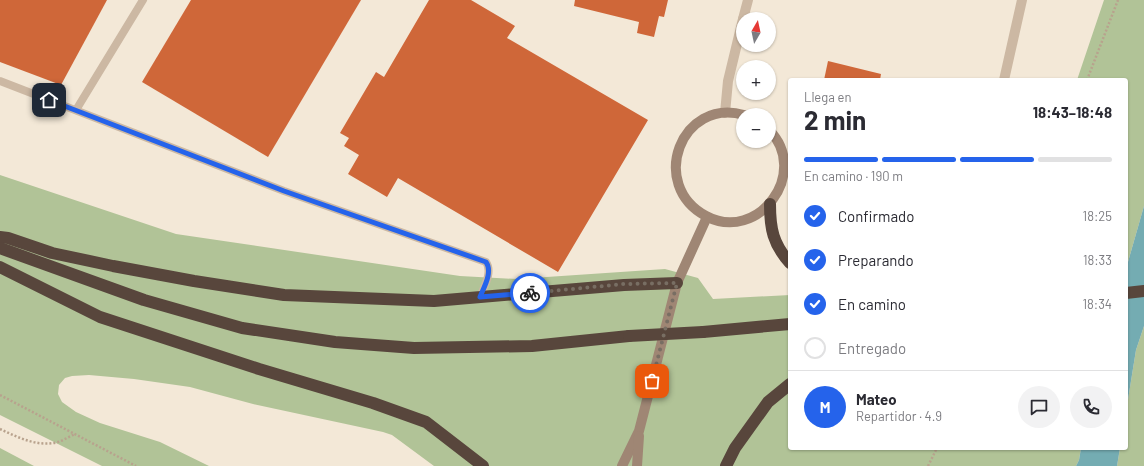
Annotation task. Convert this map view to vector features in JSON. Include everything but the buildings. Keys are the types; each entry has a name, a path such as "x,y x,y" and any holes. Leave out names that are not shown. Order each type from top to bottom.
{"highway":[{"path":"770,204 770,222 773,238 779,251 788,261"},
{"path":"0,236 52,253 113,266 194,281 284,295 366,300 434,301 624,284 677,283"},
{"path":"0,248 144,300 242,328 335,342 414,348 525,346 629,336 704,332 788,324"},
{"path":"0,267 100,317 426,422 483,466"},
{"path":"1128,293 1144,291"},
{"path":"726,466 735,448 768,402 788,386"}],"street":[{"path":"745,12 748,0"},
{"path":"1004,78 1022,0"},
{"path":"725,113 728,81 736,48"},
{"path":"736,114 725,113 710,116 696,124 685,136 678,150 675,165 677,181 683,196 693,208 707,217 720,221 734,222 753,216 770,204 777,195 787,173 780,146 776,140"},
{"path":"622,466 639,431 677,283 707,217"},
{"path":"638,466 639,431"}],"lane":[{"path":"76,110 143,0"},
{"path":"0,81 284,191 486,262 489,273 480,297"}],"path":[{"path":"1088,78 1118,0"},
{"path":"0,395 136,466"},
{"path":"0,429 22,439 38,443 55,443 75,434"},
{"path":"928,466 936,450"}],"green space":[{"path":"1104,0 1144,0 1144,206 1128,262 1128,78 1078,78"},
{"path":"0,175 176,234 460,276 517,279 665,269 698,278 713,299 788,295 788,450 1081,450 1076,466 434,466 392,435 383,432 253,404 190,387 134,379 89,375 65,378 59,385 58,394 62,402 76,412 100,423 160,442 209,466 102,466 0,415"},
{"path":"1144,326 1144,466 1117,466 1120,450 1128,450 1128,400 1136,350"},
{"path":"0,448 34,466 0,466"}],"water":[{"path":"1144,206 1144,326 1136,350 1128,400 1128,262"},
{"path":"1081,450 1120,450 1117,466 1076,466"}],"way so far":[{"path":"530,293 624,284 677,283 652,381"}],"route":[{"path":"49,100 284,191 486,262 489,273 480,297 530,293"}]}
